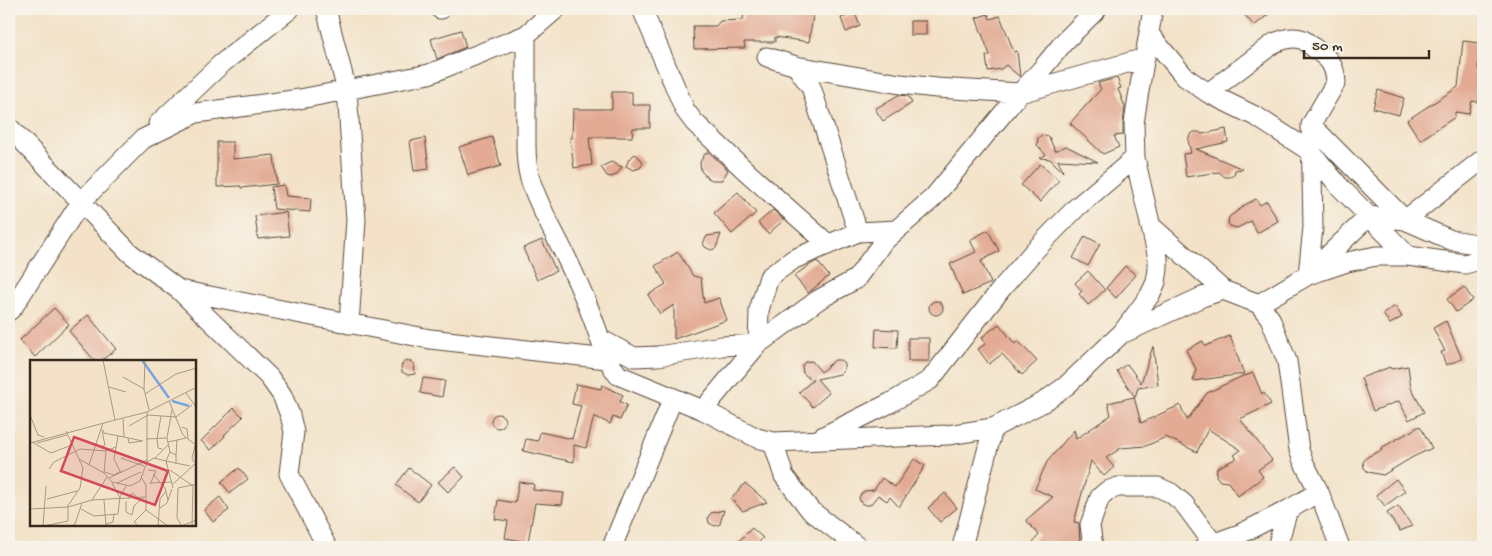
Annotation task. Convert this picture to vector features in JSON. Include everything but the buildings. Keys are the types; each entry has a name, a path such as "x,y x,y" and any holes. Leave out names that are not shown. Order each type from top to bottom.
{"street":[{"path":"9,311 81,202 142,139 220,65 290,9"},
{"path":"326,9 348,91 356,220 349,324"},
{"path":"142,139 196,113 300,100 429,74 526,36 556,9"},
{"path":"642,9 686,110 694,122 828,244"},
{"path":"703,410 758,344 818,300 856,279 882,242 933,198 1064,42 1097,9"},
{"path":"526,36 526,160 530,178 574,273 607,360 618,375 703,410 757,438 773,442 948,435 993,428 1042,403 1066,386 1122,333 1150,295 1156,282 1158,258 1135,158 1134,124 1153,9"},
{"path":"1150,35 1185,77 1208,93 1257,117 1311,152 1340,186 1408,256"},
{"path":"1208,93 1274,43 1283,39 1302,39 1327,57 1335,74 1336,82 1311,125 1313,227 1308,275"},
{"path":"767,57 796,66 937,88 1020,93 1145,58"},
{"path":"796,66 810,88 858,232"},
{"path":"1311,125 1405,220"},
{"path":"11,134 130,253 179,290 269,377 282,395 294,432 289,474 327,547"},
{"path":"816,440 890,403 930,380 1002,288 1034,251 1077,207 1135,158"},
{"path":"1405,220 1483,159"},
{"path":"1369,216 1405,220 1451,240 1483,245"},
{"path":"1308,275 1369,216"},
{"path":"1150,225 1223,290 1259,304 1270,318 1287,361 1299,450 1319,492 1340,547"},
{"path":"758,344 758,310 769,277 794,259 858,232 896,230"},
{"path":"1259,304 1308,275 1347,262 1366,258 1376,256 1408,256 1465,264 1483,259"},
{"path":"179,290 430,338 607,360"},
{"path":"1122,333 1202,297 1223,290"},
{"path":"600,339 634,357 722,346 758,344"},
{"path":"612,547 673,398"},
{"path":"962,547 993,428"},
{"path":"773,442 784,476 810,510 858,547"},
{"path":"1092,547 1090,525 1100,496 1118,487 1158,487 1172,493 1184,504 1208,545 1244,540 1288,510 1319,492"},
{"path":"1277,547 1288,510"}]}
